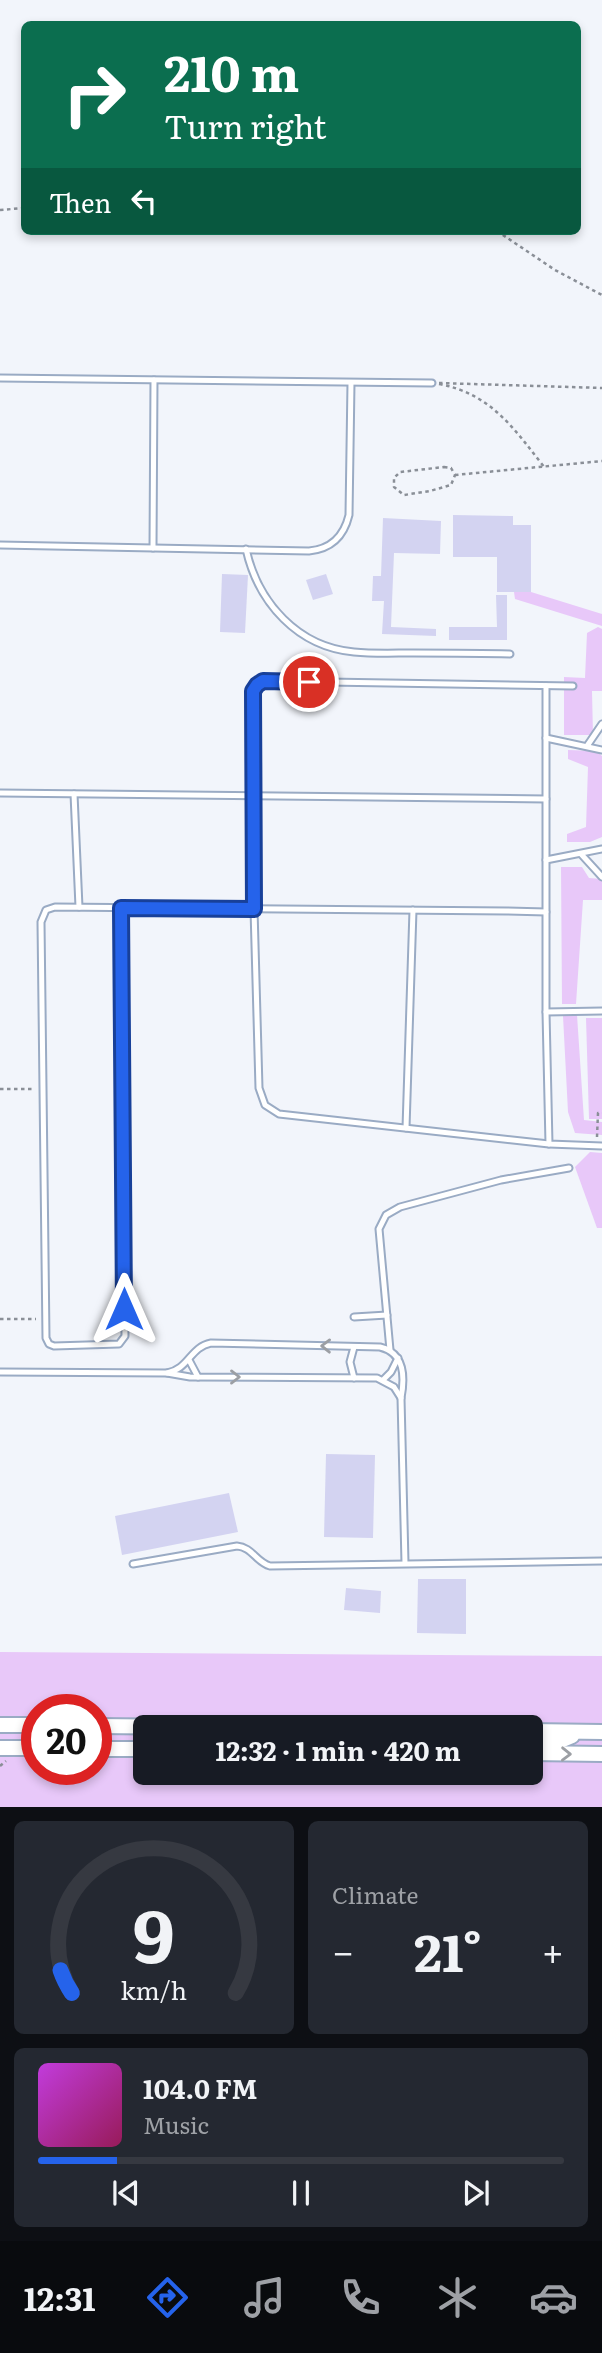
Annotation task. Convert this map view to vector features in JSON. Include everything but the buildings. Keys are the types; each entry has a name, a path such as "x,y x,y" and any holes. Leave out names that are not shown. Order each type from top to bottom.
{"street":[{"path":"0,1725 21,1726"},
{"path":"112,1726 133,1725"},
{"path":"543,1728 602,1732"},
{"path":"543,1741 560,1741 579,1731"},
{"path":"0,1748 21,1748"},
{"path":"112,1749 133,1749"},
{"path":"543,1754 602,1754"}],"lane":[{"path":"0,378 432,383"},
{"path":"153,548 154,380"},
{"path":"0,545 317,550 332,543 344,531 349,515 351,383"},
{"path":"246,550 253,575 274,610 293,628 328,647 368,653 510,653"},
{"path":"573,686 260,683 255,687 254,909 259,1088 265,1105 279,1114 549,1144 599,1146"},
{"path":"546,686 546,1012 549,1144"},
{"path":"587,746 602,724"},
{"path":"546,738 599,749"},
{"path":"0,793 546,800"},
{"path":"74,794 79,907"},
{"path":"546,860 602,849"},
{"path":"581,853 602,877"},
{"path":"121,908 125,1336 119,1344 52,1346 46,1338 41,917 50,908 79,907 546,912"},
{"path":"405,1128 413,910"},
{"path":"546,1012 602,1011"},
{"path":"390,1350 379,1229 381,1221 392,1210 478,1185 569,1168"},
{"path":"354,1318 387,1315"},
{"path":"167,1373 179,1369 195,1350 211,1343 380,1347 390,1350 398,1358 403,1370 401,1398 405,1563"},
{"path":"354,1347 350,1362 354,1378"},
{"path":"383,1380 391,1372 398,1358"},
{"path":"189,1360 198,1377"},
{"path":"0,1372 354,1378 383,1380 394,1387 401,1398"},
{"path":"133,1564 236,1546 249,1549 270,1566 602,1561"}],"path":[{"path":"0,210 21,208"},
{"path":"502,235 555,270 602,295"},
{"path":"432,383 602,388"},
{"path":"432,383 461,390 494,408 504,416 545,468"},
{"path":"456,475 451,485 419,493 400,493 393,482 396,474 404,470 448,467 456,475 602,461"},
{"path":"0,1089 43,1089"},
{"path":"599,1146 598,1113 602,1113"},
{"path":"0,1319 46,1319"}],"shaded area":[{"path":"514,592 531,592 602,614 602,626 515,599"},
{"path":"598,627 602,629 602,691 592,691 593,735 564,735 564,677 585,678 587,633"},
{"path":"568,750 596,751 602,756 602,837 590,842 567,842 567,834 586,827 588,767 568,759"},
{"path":"561,867 582,867 589,878 602,879 602,900 583,900 576,1004 562,1004"},
{"path":"577,1015 584,1120 602,1122 602,1135 575,1133 568,1112 563,1016"},
{"path":"586,1018 602,1018 602,1119 589,1119"},
{"path":"590,1152 602,1153 602,1228 597,1228 575,1167"},
{"path":"0,1652 602,1656 602,1807 0,1807"}],"route":[{"path":"124,1309 121,908 254,909 253,691 263,681 309,682"}]}
